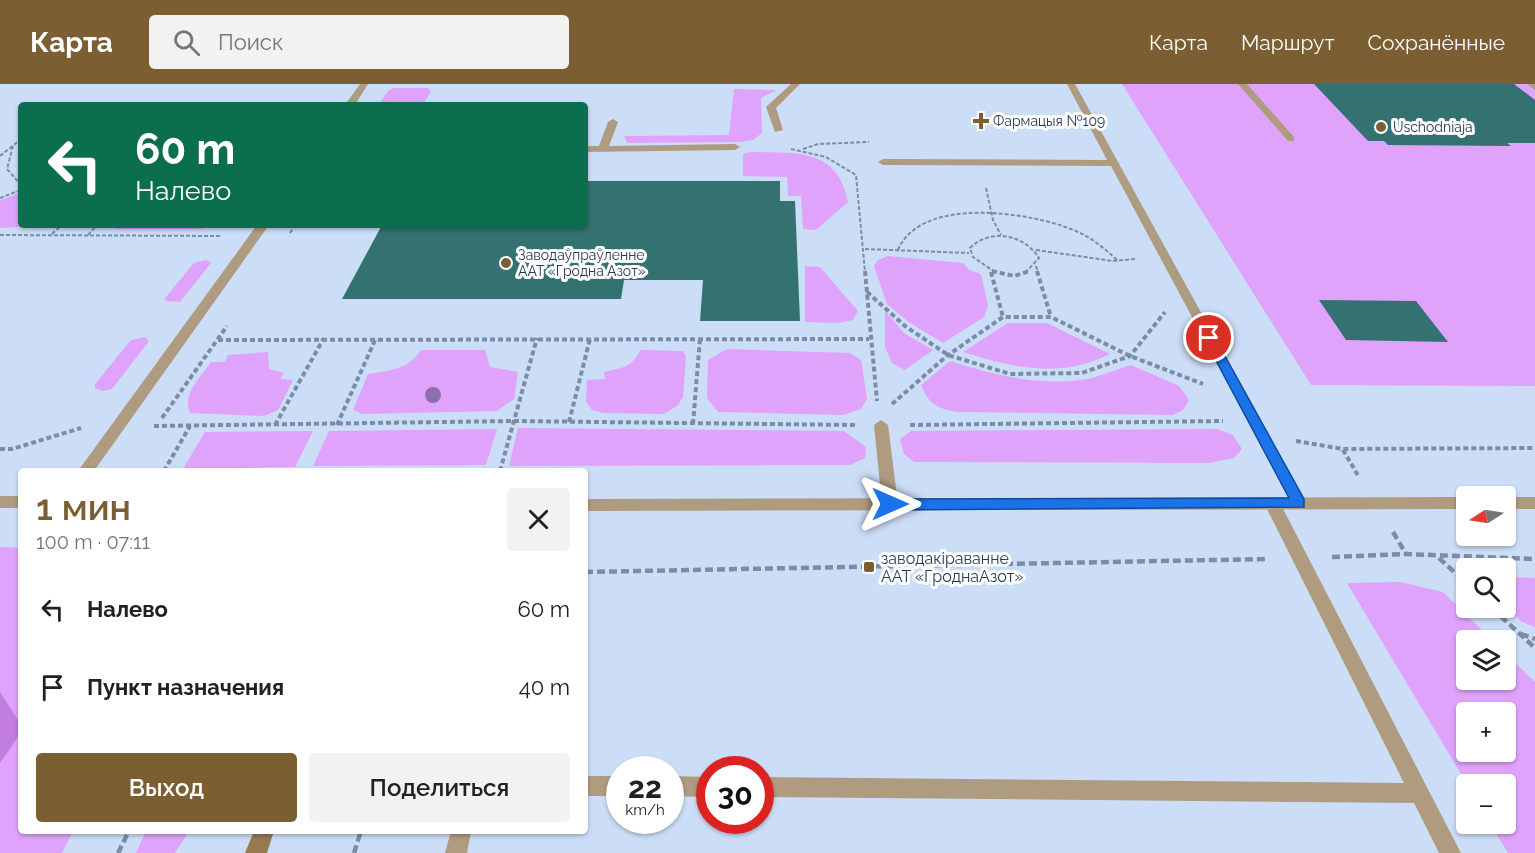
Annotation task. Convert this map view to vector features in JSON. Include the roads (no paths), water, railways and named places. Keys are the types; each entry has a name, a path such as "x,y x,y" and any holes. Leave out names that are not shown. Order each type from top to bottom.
{"street":[{"path":"352,102 364,84"},
{"path":"778,130 771,107 796,84"},
{"path":"1071,84 1299,503"},
{"path":"1242,84 1291,139"},
{"path":"603,149 613,122"},
{"path":"588,149 735,147"},
{"path":"883,162 1112,163"},
{"path":"88,468 261,228"},
{"path":"880,420 890,504"},
{"path":"0,502 18,502"},
{"path":"588,505 1456,503"},
{"path":"1516,503 1535,503"},
{"path":"1272,504 1450,853"},
{"path":"588,786 606,786"},
{"path":"774,787 1419,793"},
{"path":"256,853 263,834"},
{"path":"456,853 460,834"}],"place":[{"name":"Фармацыя №109","path":"981,121"},
{"name":"Uschodniaja","path":"1381,127"},
{"name":"Заводаўпраўленне ААТ «Гродна Азот»","path":"506,263"},
{"name":"заводакіраванне ААТ «ГроднаАзот»","path":"869,567"}]}
